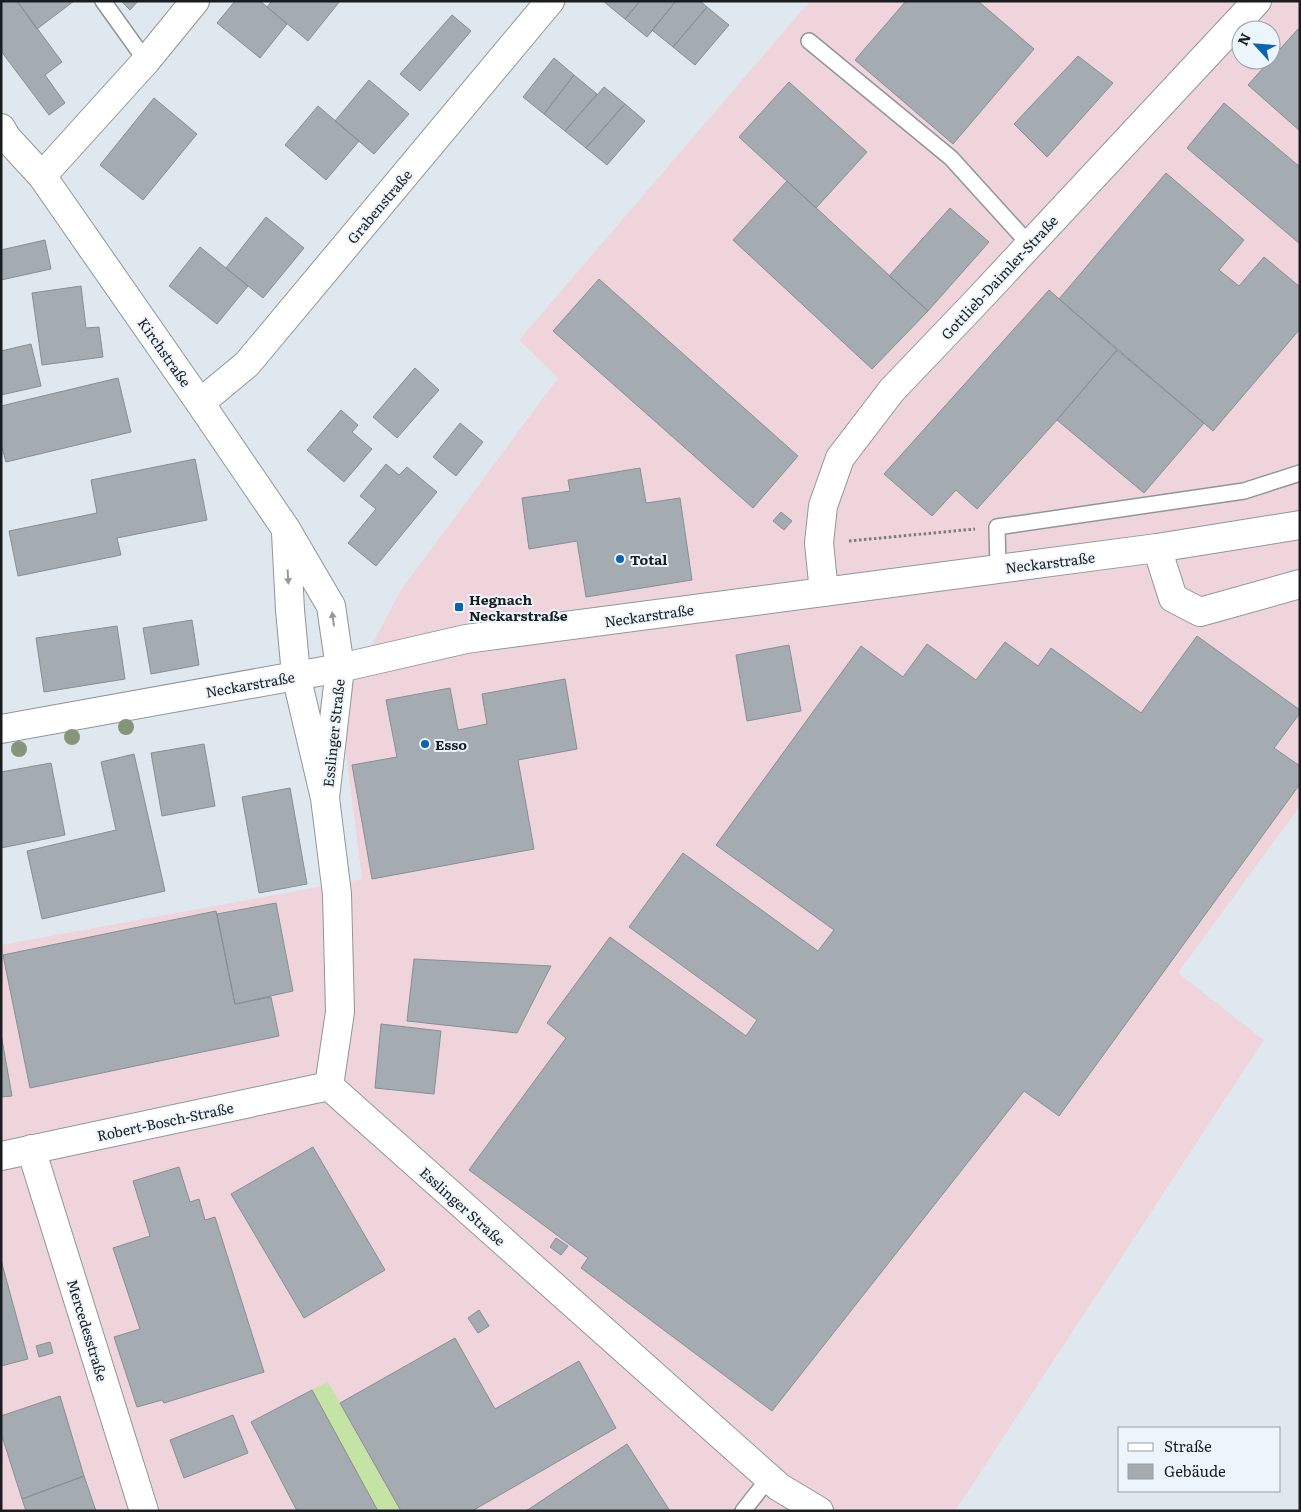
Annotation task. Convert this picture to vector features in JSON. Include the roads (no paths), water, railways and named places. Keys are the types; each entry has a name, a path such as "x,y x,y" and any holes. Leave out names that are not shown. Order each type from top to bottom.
{"street":[{"path":"42,176 146,61 195,1"},
{"name":"Grabenstraße","path":"200,403 247,364 550,1"},
{"name":"Gottlieb-Daimler-Straße","path":"824,592 819,543 823,506 840,458 892,390 1257,1"},
{"name":"Kirchstraße","path":"3,135 42,176 286,529 331,606 340,668"},
{"name":"Neckarstraße","path":"1,729 340,668 466,639 1157,548 1300,525"},
{"path":"286,529 290,610 296,675"},
{"path":"1157,548 1173,598 1200,612 1300,584"},
{"name":"Esslinger Straße","path":"325,798 340,668"},
{"name":"Esslinger Straße","path":"296,675 325,798 337,894 340,1012 329,1086 779,1487 819,1511"},
{"name":"Robert-Bosch-Straße","path":"1,1156 329,1086"},
{"name":"Mercedesstraße","path":"32,1149 144,1511"}],"lane":[{"path":"103,1 146,61"},
{"path":"809,41 951,158 1030,244"},
{"path":"998,569 996,527 1244,491 1300,473"},
{"path":"743,1511 769,1478"}],"place":[{"name":"Total","path":"620,559"},
{"name":"Hegnach Neckarstraße","path":"459,607"},
{"name":"Esso","path":"425,744"}]}
